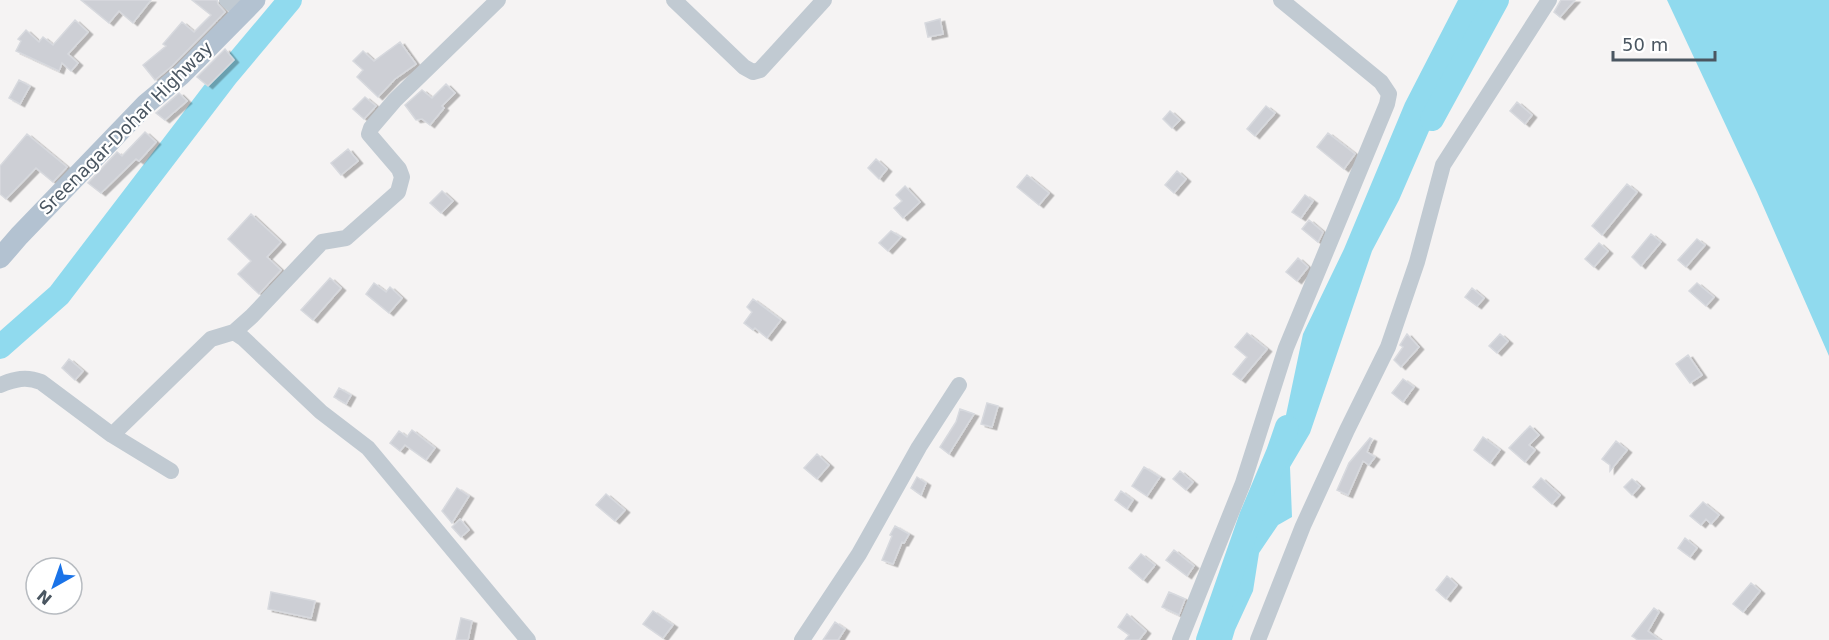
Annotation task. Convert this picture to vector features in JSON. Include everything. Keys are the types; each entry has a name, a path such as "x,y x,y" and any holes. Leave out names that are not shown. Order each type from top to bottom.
{"main road":[{"name":"Sreenagar-Dohar Highway","path":"0,258 146,104 181,75 242,4"}],"street":[{"path":"112,435 212,339 234,332 252,316 322,242 346,238 398,192 402,177 399,169 369,134 371,128 395,100 498,0"},
{"path":"674,0 744,67 753,72 759,70 824,0"},
{"path":"1180,640 1243,483 1286,348 1387,104 1389,94 1381,82 1281,0"},
{"path":"1258,640 1304,526 1347,430 1388,347 1417,261 1443,165 1549,0"},
{"path":"234,332 321,412 368,448 528,640"},
{"path":"0,385 23,378 32,378 41,382 112,435 171,471"},
{"path":"802,640 859,554 919,447 959,385"}],"water":[{"path":"1458,0 1492,0 1475,40 1445,94 1399,200 1372,251 1310,433 1290,467 1292,517 1278,525 1259,553 1253,591 1232,640 1206,640 1251,517 1278,453 1303,334 1344,249 1405,103"},
{"path":"1667,0 1829,0 1829,356 1757,192"}],"building":[{"path":"81,0 151,0 133,23 119,11 109,23"},
{"path":"192,0 217,0 225,12 172,66 155,80 143,65 166,46 163,44 182,22 194,32 211,15"},
{"path":"1561,0 1575,0 1560,17 1554,12"},
{"path":"940,19 943,34 928,37 925,23"},
{"path":"75,20 88,32 68,54 78,63 71,71 62,63 59,71 16,51 21,41 18,39 26,30 39,42 43,37 53,45"},
{"path":"400,42 416,64 395,79 378,97 357,77 363,70 353,61 363,51 374,61"},
{"path":"225,49 234,60 208,86 197,77"},
{"path":"19,80 30,86 20,104 9,98"},
{"path":"446,84 455,93 442,106 444,108 430,125 422,119 416,120 405,105 422,90 432,98"},
{"path":"179,93 187,101 165,120 156,113"},
{"path":"365,97 376,106 364,119 353,109"},
{"path":"1517,102 1532,115 1525,124 1510,111"},
{"path":"1266,106 1275,113 1255,136 1247,129"},
{"path":"1170,111 1180,120 1172,128 1163,119"},
{"path":"145,132 156,142 139,161 136,159 101,193 88,183 117,152 122,156"},
{"path":"1328,133 1355,154 1344,169 1317,147"},
{"path":"27,134 67,167 53,182 36,168 6,199 0,194 0,166"},
{"path":"348,149 358,161 341,175 331,163"},
{"path":"876,159 887,169 879,179 868,168"},
{"path":"1177,171 1186,179 1174,193 1165,185"},
{"path":"1027,175 1049,193 1039,205 1017,187"},
{"path":"1627,184 1637,192 1602,235 1592,226"},
{"path":"905,186 920,202 903,218 894,208 902,201 896,195"},
{"path":"442,191 453,201 441,213 430,203"},
{"path":"1305,195 1313,201 1301,218 1292,212"},
{"path":"251,214 281,242 267,257 281,270 259,294 238,274 251,261 228,239"},
{"path":"1309,220 1323,232 1318,242 1302,229"},
{"path":"891,231 901,237 888,251 879,243"},
{"path":"1651,234 1661,242 1641,266 1632,257"},
{"path":"1697,239 1705,245 1686,267 1678,260"},
{"path":"1599,243 1608,251 1594,267 1585,259"},
{"path":"1298,258 1308,267 1297,281 1286,272"},
{"path":"330,278 341,288 313,320 301,310"},
{"path":"374,283 386,292 390,287 402,298 389,313 366,294"},
{"path":"1697,283 1714,297 1706,306 1689,291"},
{"path":"1472,288 1484,298 1477,306 1465,297"},
{"path":"753,299 781,320 767,338 755,328 753,330 744,323 752,312 747,307"},
{"path":"1247,333 1267,349 1241,380 1233,374 1247,357 1235,347"},
{"path":"1407,334 1419,347 1401,367 1394,360 1403,347 1400,345"},
{"path":"1500,334 1508,341 1497,353 1489,346"},
{"path":"1688,355 1702,375 1690,383 1676,364"},
{"path":"69,359 83,371 75,380 62,368"},
{"path":"1403,379 1414,387 1403,402 1392,393"},
{"path":"339,388 351,395 346,404 334,397"},
{"path":"987,403 998,406 992,427 981,424"},
{"path":"960,409 974,414 949,454 940,447 956,422"},
{"path":"1530,426 1539,435 1529,445 1535,450 1525,462 1509,448"},
{"path":"412,430 435,448 426,460 405,445 400,451 390,443 399,431 407,437"},
{"path":"1483,437 1500,450 1490,463 1474,450"},
{"path":"1370,438 1372,439 1367,452 1375,457 1369,465 1363,461 1348,495 1337,490 1349,463"},
{"path":"1616,441 1627,450 1610,471 1610,465 1602,459"},
{"path":"817,454 829,465 817,479 804,468"},
{"path":"1144,467 1160,477 1147,496 1132,486"},
{"path":"1180,471 1193,482 1186,490 1173,479"},
{"path":"917,477 926,483 921,495 911,488"},
{"path":"1541,478 1560,495 1552,504 1533,487"},
{"path":"1632,479 1640,486 1632,495 1624,487"},
{"path":"457,488 469,496 452,523 442,511"},
{"path":"1121,491 1133,500 1127,509 1115,500"},
{"path":"606,494 625,510 615,521 596,505"},
{"path":"1703,502 1719,515 1711,524 1706,519 1701,525 1690,516"},
{"path":"460,519 469,530 461,537 452,527"},
{"path":"895,526 909,534 904,543 902,542 893,564 882,560"},
{"path":"1685,538 1697,548 1690,557 1678,548"},
{"path":"1174,550 1194,566 1187,576 1166,560"},
{"path":"1141,554 1155,565 1143,580 1129,568"},
{"path":"1447,576 1457,585 1446,599 1436,590"},
{"path":"1751,583 1760,591 1743,612 1733,604"},
{"path":"271,592 315,601 311,618 268,609"},
{"path":"1169,592 1185,599 1179,615 1162,607"},
{"path":"1654,608 1659,612 1648,631 1660,640 1638,640 1632,636"},
{"path":"653,611 673,625 663,638 643,624"},
{"path":"1127,614 1146,631 1139,640 1125,640 1129,635 1118,627"},
{"path":"461,618 472,621 468,640 456,640"},
{"path":"835,622 845,629 838,640 823,640"}],"waterway":[{"path":"0,347 59,295 227,75 290,0"},
{"path":"1432,119 1497,0"},
{"path":"1208,640 1251,517 1287,427"}]}
